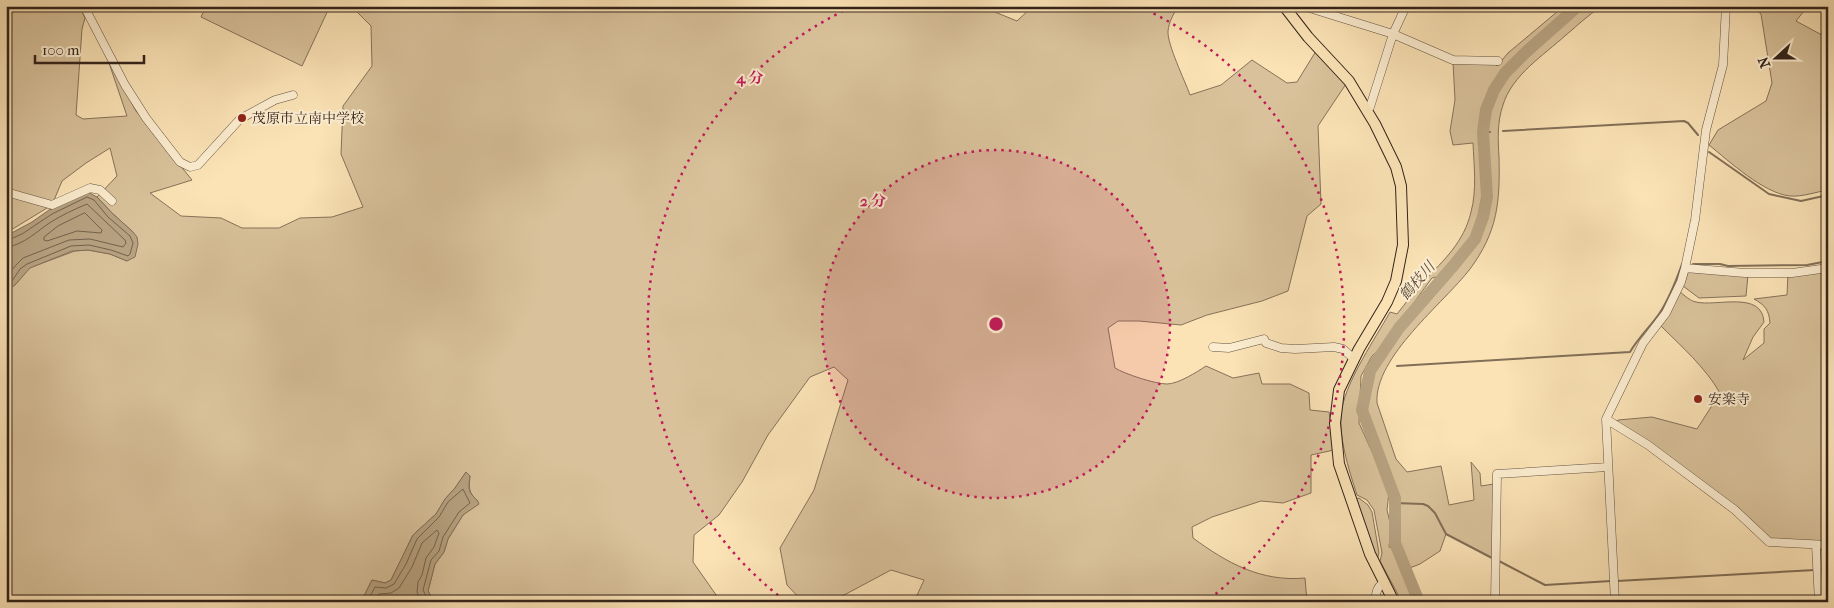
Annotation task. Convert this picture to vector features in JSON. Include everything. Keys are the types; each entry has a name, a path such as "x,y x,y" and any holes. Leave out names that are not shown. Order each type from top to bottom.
{"main road":[{"path":"1284,6 1308,37 1349,81 1387,148 1401,186 1403,245 1396,282 1387,302 1354,359 1340,390 1335,423 1339,464 1370,554 1394,602"}],"street":[{"path":"84,6 125,85 146,118 180,162 190,167 198,165 240,119 275,100 293,95"},
{"path":"1303,6 1393,34 1453,60 1498,61"},
{"path":"1366,109 1370,107 1393,34 1406,6"},
{"path":"1615,602 1606,419 1643,343 1666,313 1681,282 1695,220 1706,130 1723,65 1726,6"},
{"path":"6,192 52,205 90,188 100,190 112,201"},
{"path":"1685,268 1745,273 1792,273 1828,268"},
{"path":"1213,347 1228,348 1264,339 1266,342 1281,348 1334,347 1343,349 1354,359"},
{"path":"1606,419 1648,445 1735,510 1769,542 1828,545"},
{"path":"1495,602 1496,474 1608,467"},
{"path":"1816,544 1818,602"},
{"path":"1375,602 1376,591 1383,583"}],"shaded area":[{"path":"6,6 79,6 85,18 82,29 76,115 83,119 127,116 107,57 136,111 192,180 150,193 181,216 221,218 242,228 279,228 300,218 332,217 363,207 341,154 343,106 372,66 371,26 355,10 348,6 980,6 1017,21 1033,6 1179,6 1170,21 1168,37 1190,95 1221,85 1252,60 1287,83 1297,82 1316,51 1346,84 1318,126 1321,204 1307,216 1288,291 1262,301 1207,315 1181,325 1118,321 1108,328 1115,368 1126,373 1148,381 1167,384 1182,380 1206,366 1233,378 1259,373 1262,384 1290,384 1309,393 1310,410 1329,412 1334,450 1311,455 1311,493 1283,503 1261,501 1212,517 1192,527 1193,538 1232,563 1245,569 1274,577 1305,578 1307,602 914,602 924,580 891,570 831,602 803,602 787,585 780,548 814,490 848,380 834,367 810,377 768,435 742,482 719,515 694,535 693,562 721,602 434,602 428,591 435,564 444,552 448,539 463,515 478,501 471,492 469,487 470,476 466,472 436,514 413,535 391,580 385,583 372,580 361,602 6,602 6,290 15,285 29,268 75,251 88,250 110,254 127,261 133,232 97,197 117,176 110,148 62,181 52,205 6,233"},
{"path":"206,6 330,6 302,66 201,17"},
{"path":"1564,6 1574,6 1509,63 1500,74 1487,100 1483,112 1482,125 1485,187 1483,207 1477,226 1467,244 1448,269 1440,276 1432,278 1379,350 1372,356 1361,376 1359,423 1377,459 1389,492 1387,510 1391,527 1389,547 1394,549 1416,602 1402,602 1380,561 1382,553 1374,510 1367,500 1357,495 1347,463 1341,429 1342,408 1345,396 1356,372 1390,312 1397,314 1452,250 1468,223 1474,195 1473,143 1453,145 1450,131 1455,100 1453,62 1495,62 1497,66 1508,53"},
{"path":"1579,6 1601,7 1583,20 1530,66 1507,94 1498,131 1498,202 1492,229 1486,242 1470,269 1398,349 1379,385 1377,403 1396,459 1407,472 1441,466 1449,505 1474,500 1471,462 1480,473 1481,486 1494,484 1492,558 1446,534 1440,551 1420,564 1407,569 1397,541 1393,484 1366,418 1365,396 1370,379 1387,347 1464,257 1479,231 1488,198 1485,133 1487,113 1501,81 1538,41"},
{"path":"1751,6 1808,6 1796,21 1820,34 1828,33 1828,190 1799,196 1780,194 1758,183 1709,145 1718,130 1766,101 1772,83 1761,14"},
{"path":"1689,270 1748,275 1746,296 1699,298 1683,286"},
{"path":"1825,270 1825,312 1828,315 1828,543 1769,540 1616,422 1618,420 1652,417 1697,429 1720,393 1700,366 1661,326 1672,309 1679,291 1696,302 1747,303 1755,306 1761,312 1764,322 1753,337 1743,360 1764,343 1764,329 1770,323 1766,308 1754,299 1787,295 1788,274"},
{"path":"1359,498 1368,505 1372,512 1379,553 1377,560 1355,499"}],"water":[{"path":"88,192 97,197 137,237 138,244 135,257 127,261 110,254 88,250 72,251 30,268 15,285 6,290 6,236 49,210"},
{"path":"466,472 470,476 470,492 479,504 463,515 448,539 444,552 435,564 428,591 434,602 361,602 372,580 385,583 391,580 413,535 436,514"}],"waterway":[{"name":"鶴枝川","path":"1419,602 1395,543 1395,498 1362,410 1370,371 1399,328 1475,239 1483,217 1487,197 1483,132 1486,110 1494,90 1505,73 1578,6"},
{"path":"1503,131 1684,121 1698,135"},
{"name":"鶴枝川","path":"1483,132 1490,132"},
{"path":"1709,152 1769,194 1801,201 1828,195"},
{"path":"1693,264 1720,264 1728,266 1807,265 1828,261"},
{"path":"1397,366 1630,352 1663,308 1682,264"},
{"path":"1394,503 1423,504 1428,506 1435,513 1446,534 1492,558"},
{"path":"1497,560 1545,585 1611,581"},
{"path":"1820,569 1828,569"},
{"path":"1617,581 1815,570"}],"place":[{"name":"茂原市立南中学校","path":"242,118"},
{"name":"安楽寺","path":"1698,399"}]}
